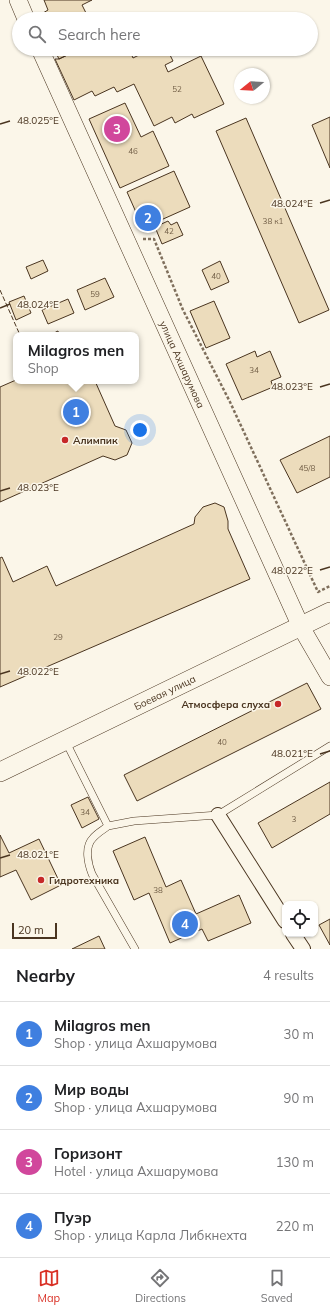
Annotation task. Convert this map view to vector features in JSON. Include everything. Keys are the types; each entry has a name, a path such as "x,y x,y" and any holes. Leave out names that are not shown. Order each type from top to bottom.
{"main road":[{"name":"Боевая улица","path":"0,772 330,612"}],"street":[{"path":"18,0 23,12"},
{"name":"улица Ахшарумова","path":"43,56 301,627 330,677"},
{"path":"218,815 282,916"},
{"path":"295,937 303,949"}],"lane":[{"path":"66,740 108,826"},
{"path":"135,949 92,874 89,866 88,846 92,838 108,826 134,821 218,815 330,746"}],"path":[{"path":"142,239 154,239 183,310 230,402 318,592 330,586"}],"building":[{"path":"44,0 92,0 82,5 86,12 45,12 48,10"},
{"path":"58,56 65,56 59,59"},
{"path":"65,56 132,56 133,58 137,56 170,56 173,61 165,65 168,72 201,56 224,104 194,118 192,114 175,123 172,117 154,126 134,84 117,92 114,87 95,96 92,91 74,100 55,59"},
{"path":"125,103 141,137 153,131 169,166 120,188 89,119"},
{"path":"330,117 330,168 312,125"},
{"path":"246,118 329,310 299,323 216,131"},
{"path":"174,171 190,207 143,228 127,192"},
{"path":"168,221 171,225 177,222 183,235 162,244 155,227"},
{"path":"43,260 48,271 31,279 26,267"},
{"path":"220,261 229,282 211,290 202,270"},
{"path":"105,278 114,297 85,310 77,290"},
{"path":"24,296 31,313 16,320 9,302"},
{"path":"68,299 74,313 48,324 42,310"},
{"path":"214,301 230,338 206,348 190,311"},
{"path":"255,351 257,357 270,351 281,377 271,381 273,387 242,400 226,364"},
{"name":"Алимпик","path":"13,381 13,384 96,384 115,426 126,430 132,443 127,455 115,460 103,456 0,502 0,387"},
{"path":"330,436 330,477 297,493 280,460"},
{"path":"215,503 224,507 228,521 228,529 250,579 0,687 0,558 2,557 13,582 47,566 56,586 194,524 195,517 203,507"},
{"path":"307,683 321,709 137,801 124,775"},
{"path":"330,782 330,814 272,848 258,823"},
{"path":"88,797 99,819 82,828 71,805"},
{"path":"0,835 9,853 39,839 61,885 31,900 16,870 0,877"},
{"path":"145,837 166,887 181,880 196,914 239,895 251,923 208,941 202,929 170,943 149,893 134,900 113,851"},
{"path":"330,919 330,945 319,925"},
{"path":"99,936 105,949 72,949"}],"fence":[{"path":"0,290 19,332"}],"place":[{"name":"Горизонт","path":"117,129"},
{"name":"Мир воды","path":"148,218"},
{"name":"Milagros men","path":"76,412"},
{"name":"Алимпик","path":"65,440"},
{"name":"Атмосфера слуха","path":"278,704"},
{"name":"Гидротехника","path":"41,880"},
{"name":"Пуэр","path":"185,924"}]}
